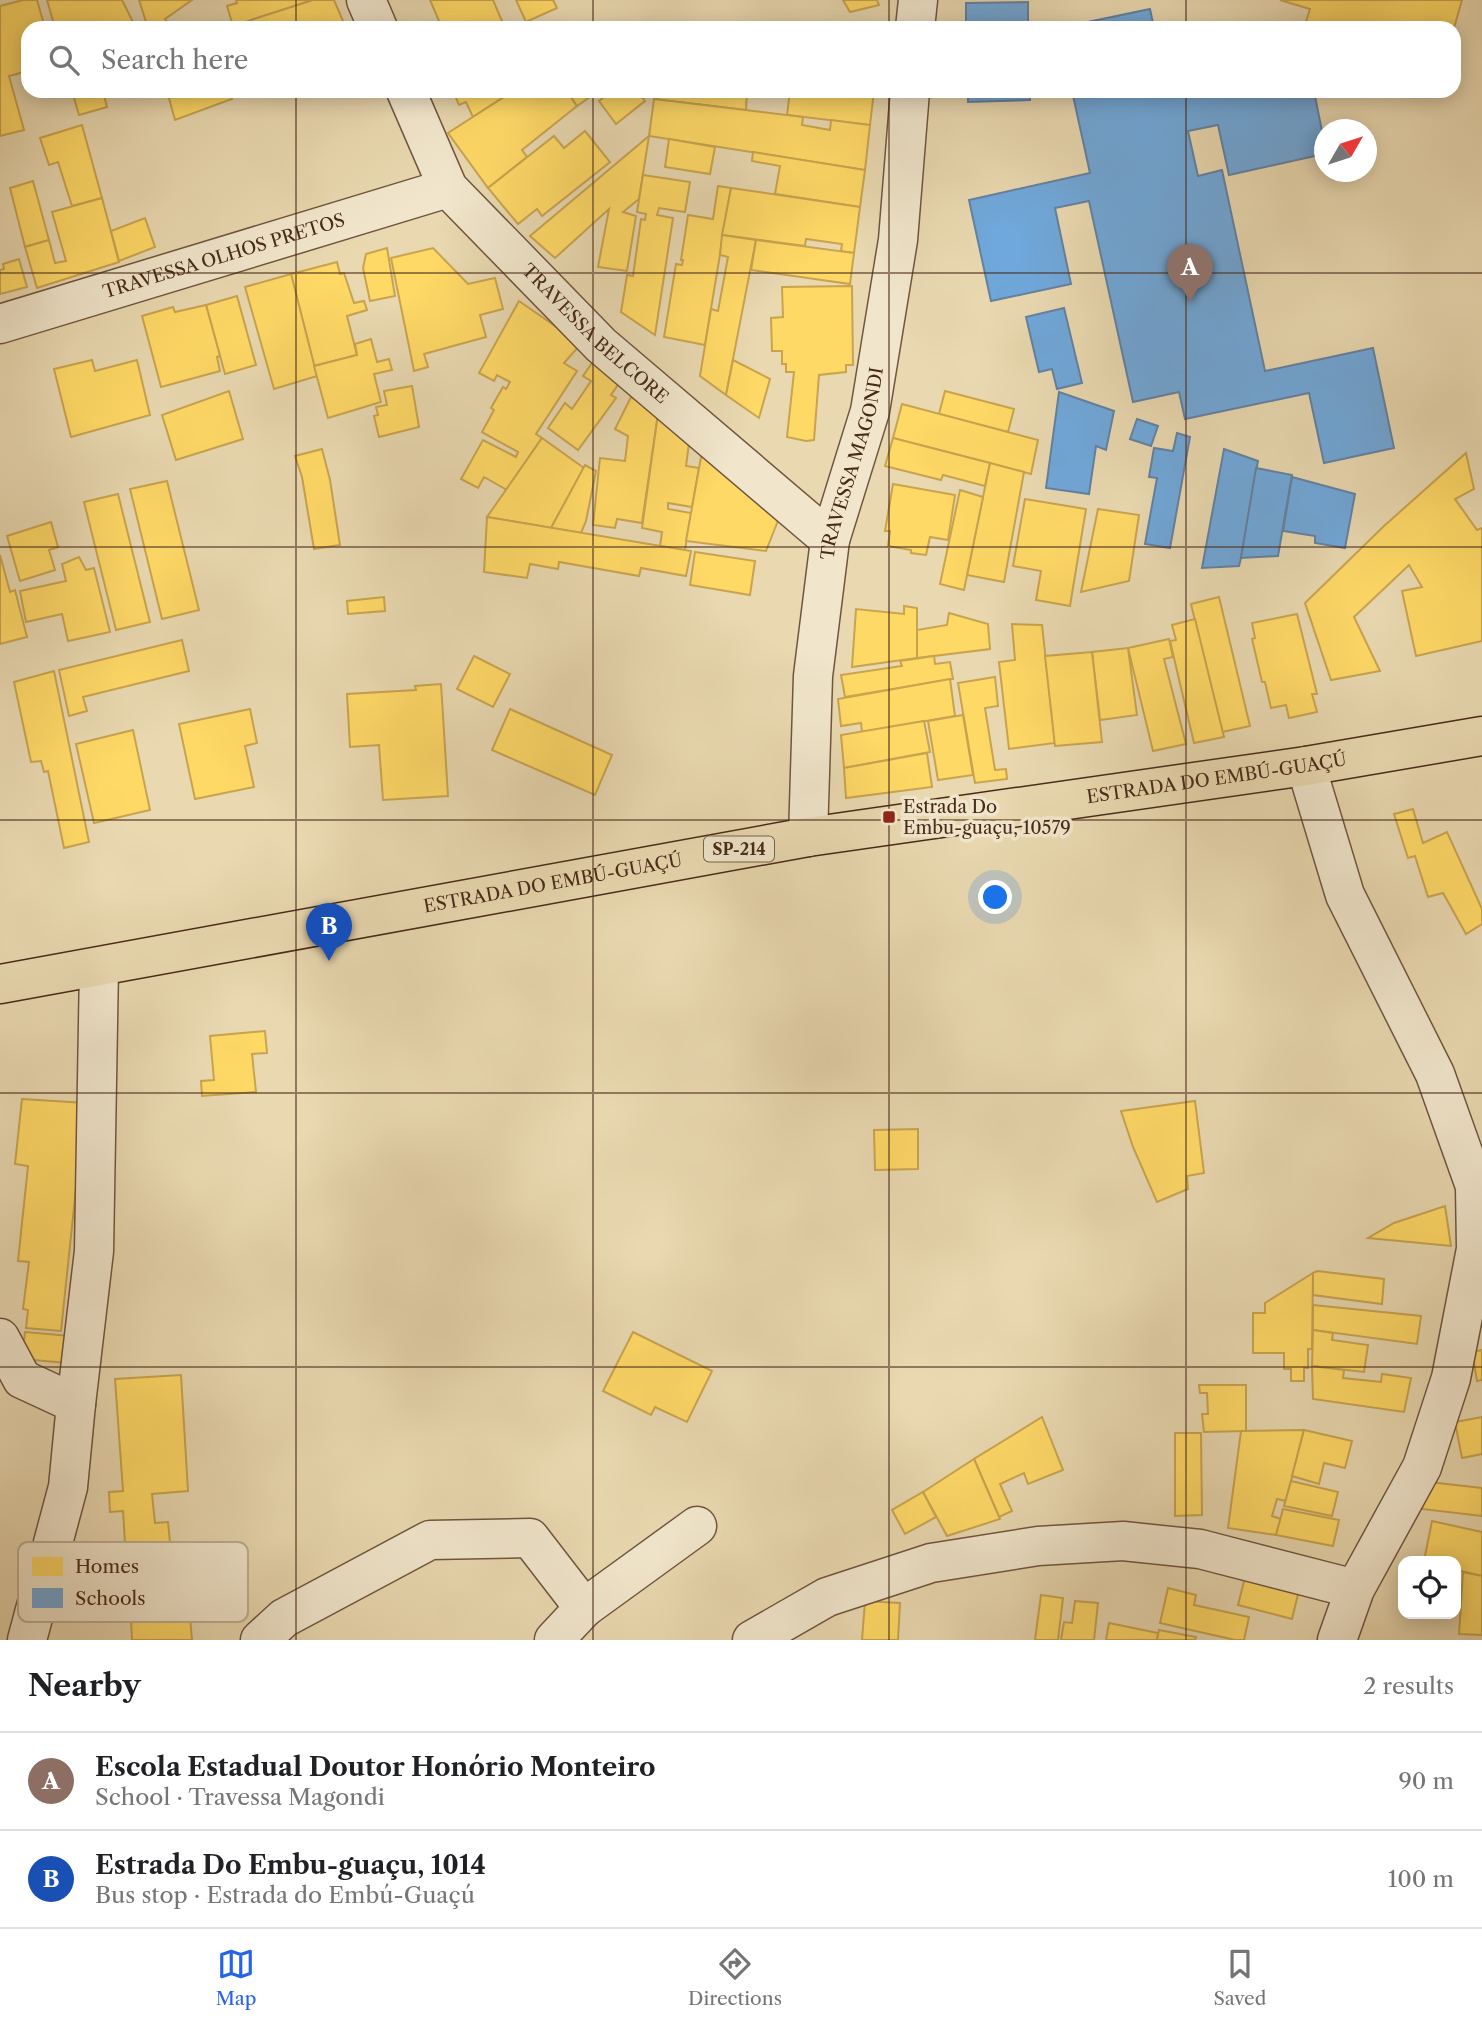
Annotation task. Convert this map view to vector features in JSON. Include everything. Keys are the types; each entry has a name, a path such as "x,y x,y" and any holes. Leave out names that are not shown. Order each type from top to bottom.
{"main road":[{"name":"ESTRADA DO EMBÚ-GUAÇÚ","path":"0,984 808,837 1306,766 1482,736"}],"street":[{"path":"366,0 375,21"},
{"path":"916,21 918,0"},
{"name":"TRAVESSA BELCORE","path":"409,98 448,188 601,345 830,540"},
{"name":"TRAVESSA MAGONDI","path":"808,837 813,676 830,540 870,411 898,240 909,98"},
{"name":"TRAVESSA OLHOS PRETOS","path":"0,324 448,188"},
{"path":"1306,766 1345,895 1434,1074 1475,1186 1476,1249 1451,1378 1422,1466 1355,1590 1337,1640"},
{"path":"53,1542 68,1487 94,1251 99,967"},
{"path":"0,1338 22,1379 76,1404"},
{"path":"554,1640 584,1608 697,1526"},
{"path":"260,1640 284,1618 430,1540 530,1538 584,1608"},
{"path":"752,1640 827,1597 931,1563 1038,1546 1123,1541 1200,1549 1355,1590"},
{"path":"27,1640 32,1622"}],"building: Homes":[{"path":"23,0 37,0 43,21 21,21 21,73 9,76 24,130 0,136 0,6"},
{"path":"47,0 122,0 132,21 53,21"},
{"path":"139,0 192,0 165,19 166,21 146,21"},
{"path":"236,0 313,0 248,21 232,21 227,6 237,3"},
{"path":"313,0 334,0 343,21 251,21"},
{"path":"430,0 493,0 502,21 439,21"},
{"path":"516,0 553,0 557,8 526,21"},
{"path":"843,0 877,0 879,5 850,12"},
{"path":"1280,0 1462,0 1456,21 1306,21 1310,9"},
{"path":"74,98 105,98 107,107 79,115"},
{"path":"169,98 232,98 232,99 175,120"},
{"path":"456,98 502,98 473,117 466,102 459,105"},
{"path":"502,98 572,98 577,106 522,150 527,157 488,188 448,133"},
{"path":"572,98 588,98 577,106"},
{"path":"603,98 643,98 645,101 616,124 599,101"},
{"path":"747,98 746,110 654,99"},
{"path":"789,98 873,98 870,125 787,115"},
{"path":"654,99 803,117 802,125 830,130 831,120 870,125 865,170 649,136"},
{"path":"82,125 102,198 72,206 58,162 49,165 40,138"},
{"path":"585,131 610,162 542,216 537,209 518,224 488,188 554,136 564,148"},
{"path":"649,136 639,199 623,212 636,216 627,271 598,267 609,209 555,258 530,236"},
{"path":"669,139 715,147 710,174 665,167"},
{"path":"753,152 865,170 860,207 775,194 780,166 752,161"},
{"path":"643,175 690,182 685,212 659,208 657,215 673,218 655,335 621,312 627,275 633,276 641,219 645,220 646,214 637,212"},
{"path":"33,181 49,240 25,247 10,188"},
{"path":"718,186 731,188 705,345 664,337 676,264 682,265 683,260 688,215 713,219"},
{"path":"731,188 860,207 854,253 841,251 842,244 806,239 805,246 722,235"},
{"path":"102,198 119,262 37,288 25,247 49,240 55,263 66,261 52,212"},
{"path":"145,218 155,247 119,261 111,231"},
{"path":"722,235 756,240 726,395 700,376 711,309 718,311 728,257 720,255"},
{"path":"756,240 854,253 850,284 751,270"},
{"path":"387,248 395,296 370,301 363,268 366,254"},
{"path":"433,248 468,284 495,278 503,309 480,315 486,337 424,354 428,367 414,371 391,258"},
{"path":"19,259 27,287 0,294 0,270 4,269 3,264"},
{"path":"337,262 340,274 344,273 354,303 364,301 367,310 347,316 357,355 314,366 291,274"},
{"path":"291,274 317,376 274,389 245,287"},
{"path":"852,286 853,365 846,365 846,372 819,375 814,440 787,437 794,372 786,372 786,364 782,364 782,351 772,351 771,318 783,317 782,287"},
{"path":"237,296 256,365 225,374 206,305"},
{"path":"519,301 581,344 564,363 577,371 536,434 542,438 507,490 484,477 478,488 461,479 483,440 516,457 518,452 482,432 494,410 491,408 503,387 506,389 510,382 497,375 494,381 479,373"},
{"path":"206,305 220,356 217,357 220,371 161,387 142,316 173,307 175,312"},
{"path":"371,339 377,362 389,359 392,370 374,374 381,402 328,418 314,366 357,355 355,344"},
{"path":"597,356 624,376 611,395 616,398 578,450 548,428 565,403 572,409 591,381 583,376"},
{"path":"92,360 95,371 137,360 150,415 71,437 54,369"},
{"path":"733,360 770,379 759,418 726,395"},
{"path":"412,386 419,427 379,437 374,416 378,415 376,407 387,405 384,391"},
{"path":"229,391 243,439 176,460 162,415"},
{"path":"945,391 1014,409 1008,432 939,414"},
{"path":"631,397 658,414 642,523 617,519 615,528 593,525 600,458 625,461 628,436 615,429"},
{"path":"902,404 1038,440 1031,474 893,438"},
{"path":"658,414 690,436 686,466 699,468 692,507 668,503 668,509 691,513 685,550 660,546 662,532 642,528"},
{"path":"542,438 584,468 551,528 487,517"},
{"path":"893,438 990,463 985,486 943,475 941,480 885,466"},
{"path":"703,446 781,513 766,551 686,541"},
{"path":"322,449 330,480 340,545 314,549 302,477 295,456"},
{"path":"1466,453 1474,489 1455,499 1477,530 1482,528 1482,641 1416,656 1402,591 1422,587 1409,565 1354,617 1380,671 1331,680 1305,603 1384,526"},
{"path":"990,463 1024,472 1004,582 967,575"},
{"path":"585,465 596,471 581,533 551,528"},
{"path":"167,481 199,610 162,619 130,489"},
{"path":"893,484 955,495 948,540 930,537 926,555 888,546 890,531 885,531"},
{"path":"960,490 983,497 964,590 940,584"},
{"path":"118,494 150,622 116,630 84,502"},
{"path":"1025,499 1086,509 1070,606 1036,600 1041,571 1013,566"},
{"path":"1098,509 1139,515 1129,581 1081,592"},
{"path":"487,517 691,551 686,576 641,568 639,576 559,562 558,569 530,564 527,578 484,572"},
{"path":"51,522 58,547 49,550 55,570 20,581 7,536"},
{"path":"695,552 755,561 750,595 690,585"},
{"path":"0,555 10,592 15,590 27,637 0,644"},
{"path":"79,557 86,570 94,568 110,632 68,641 62,614 26,622 20,591 66,581 62,564"},
{"path":"384,597 385,611 348,614 347,601"},
{"path":"1219,597 1250,726 1222,732 1191,604"},
{"path":"904,606 917,608 917,658 852,667 856,609 904,614"},
{"path":"949,613 988,624 990,649 917,658 917,630 947,625"},
{"path":"1297,614 1317,694 1312,694 1317,712 1289,718 1286,705 1271,708 1252,639 1255,638 1252,623"},
{"path":"1195,619 1224,737 1194,743 1170,641 1176,640 1172,625"},
{"path":"1012,624 1042,625 1055,743 1009,749 999,662 1015,660"},
{"path":"1169,639 1173,657 1164,659 1186,744 1153,751 1128,648"},
{"path":"182,640 189,671 83,697 87,711 69,716 59,670"},
{"path":"1128,648 1137,715 1100,720 1092,652"},
{"path":"1092,652 1102,742 1055,746 1045,656"},
{"path":"474,656 510,674 493,707 457,689"},
{"path":"934,656 935,664 950,662 953,679 845,697 841,675 902,666 900,661"},
{"path":"54,671 89,842 64,848 48,771 44,772 41,761 31,762 14,682"},
{"path":"995,677 998,706 985,708 995,770 1006,769 1007,779 975,783 958,683"},
{"path":"950,679 955,716 862,732 861,723 841,726 838,699"},
{"path":"441,684 448,796 383,800 379,745 350,747 347,694 416,690 415,686"},
{"path":"250,709 257,743 245,746 254,787 195,799 179,724"},
{"path":"510,709 612,755 595,795 492,750"},
{"path":"963,715 973,775 938,780 928,721"},
{"path":"924,721 930,752 844,768 841,735"},
{"path":"133,730 150,810 94,823 76,744"},
{"path":"927,753 932,787 846,798 844,768"},
{"path":"1413,809 1423,843 1447,832 1482,909 1482,924 1466,934 1443,893 1428,897 1415,856 1408,858 1394,814"},
{"path":"265,1031 267,1053 252,1054 256,1092 202,1096 201,1081 214,1080 210,1036"},
{"path":"22,1099 85,1103 61,1331 26,1328 28,1310 23,1309 29,1262 18,1261 28,1166 15,1164"},
{"path":"1195,1101 1204,1173 1187,1176 1188,1189 1157,1202 1121,1111"},
{"path":"918,1129 918,1169 875,1170 874,1130"},
{"path":"1445,1206 1451,1246 1368,1238 1394,1223"},
{"path":"1317,1271 1384,1279 1382,1304 1313,1295 1313,1273"},
{"path":"1313,1273 1312,1349 1308,1349 1308,1368 1304,1368 1304,1381 1291,1381 1291,1369 1284,1369 1284,1353 1253,1353 1253,1313 1265,1313 1265,1303"},
{"path":"1313,1305 1421,1316 1417,1344 1313,1330"},
{"path":"1313,1330 1333,1333 1332,1340 1368,1345 1364,1372 1312,1366"},
{"path":"25,1332 70,1336 67,1363 22,1359"},
{"path":"633,1332 712,1371 687,1422 655,1407 651,1415 603,1391"},
{"path":"1482,1350 1482,1380 1477,1381 1472,1352"},
{"path":"1312,1366 1344,1370 1343,1378 1381,1382 1382,1374 1411,1378 1404,1412 1313,1399"},
{"path":"181,1375 188,1491 152,1494 155,1523 168,1522 170,1542 125,1542 123,1511 110,1512 109,1492 123,1491 115,1379"},
{"path":"1199,1385 1246,1385 1246,1431 1204,1432 1202,1414 1208,1414 1207,1393 1200,1393"},
{"path":"1042,1417 1063,1470 1028,1484 1024,1473 1000,1484 1012,1511 999,1517 974,1459"},
{"path":"1482,1417 1482,1454 1462,1458 1455,1422"},
{"path":"1304,1430 1286,1501 1277,1499 1272,1516 1281,1519 1276,1535 1228,1528 1241,1431"},
{"path":"1304,1430 1352,1441 1345,1468 1324,1463 1319,1484 1292,1476"},
{"path":"1175,1433 1201,1433 1202,1515 1175,1516"},
{"path":"974,1459 1000,1519 947,1536 923,1492"},
{"path":"1291,1481 1338,1492 1332,1516 1284,1506"},
{"path":"1429,1482 1482,1488 1482,1516 1422,1509"},
{"path":"923,1492 936,1517 905,1534 892,1510"},
{"path":"1283,1509 1339,1520 1333,1546 1276,1535"},
{"path":"1432,1521 1482,1532 1482,1576 1461,1571 1461,1556 1425,1556"},
{"path":"1247,1569 1301,1582 1292,1619 1238,1605"},
{"path":"1463,1572 1482,1576 1482,1635 1459,1634"},
{"path":"1168,1588 1196,1595 1194,1605 1249,1617 1244,1640 1160,1623"},
{"path":"1041,1595 1063,1598 1058,1640 1035,1640"},
{"path":"865,1601 900,1603 898,1640 862,1640"},
{"path":"1075,1601 1098,1603 1094,1640 1061,1640 1064,1622 1072,1623"},
{"path":"131,1622 190,1622 192,1640 132,1640"},
{"path":"1109,1623 1158,1633 1157,1640 1106,1640"},
{"path":"1159,1630 1196,1637 1195,1640 1157,1640"}],"building: Schools":[{"path":"1028,2 1028,21 966,21 966,3"},
{"path":"1150,9 1153,21 1093,21"},
{"path":"968,98 1030,98 1030,100 968,102"},
{"path":"1074,98 1315,98 1320,119 1314,119 1314,156 1229,175 1218,125 1188,131 1198,176 1222,170 1265,371 1373,348 1394,448 1324,463 1309,393 1185,419 1179,392 1133,402 1089,201 1055,208 1071,284 991,301 969,200 1090,173"},
{"path":"1064,308 1082,383 1057,389 1052,369 1039,372 1026,317"},
{"path":"1059,392 1114,411 1106,450 1096,446 1089,494 1046,488"},
{"path":"1137,419 1158,426 1151,446 1130,439"},
{"path":"1177,433 1190,437 1170,548 1145,544 1157,478 1149,477 1154,448 1173,451"},
{"path":"1224,449 1258,461 1241,558 1239,566 1202,568"},
{"path":"1256,468 1292,475 1278,556 1241,558"},
{"path":"1292,477 1355,494 1345,548 1315,543 1315,536 1283,531"}],"place":[{"name":"Escola Estadual Doutor Honório Monteiro","path":"1190,302"},
{"name":"Estrada Do Embu-guaçu, 10579","path":"889,817"},
{"name":"Estrada Do Embu-guaçu, 1014","path":"329,961"}]}
